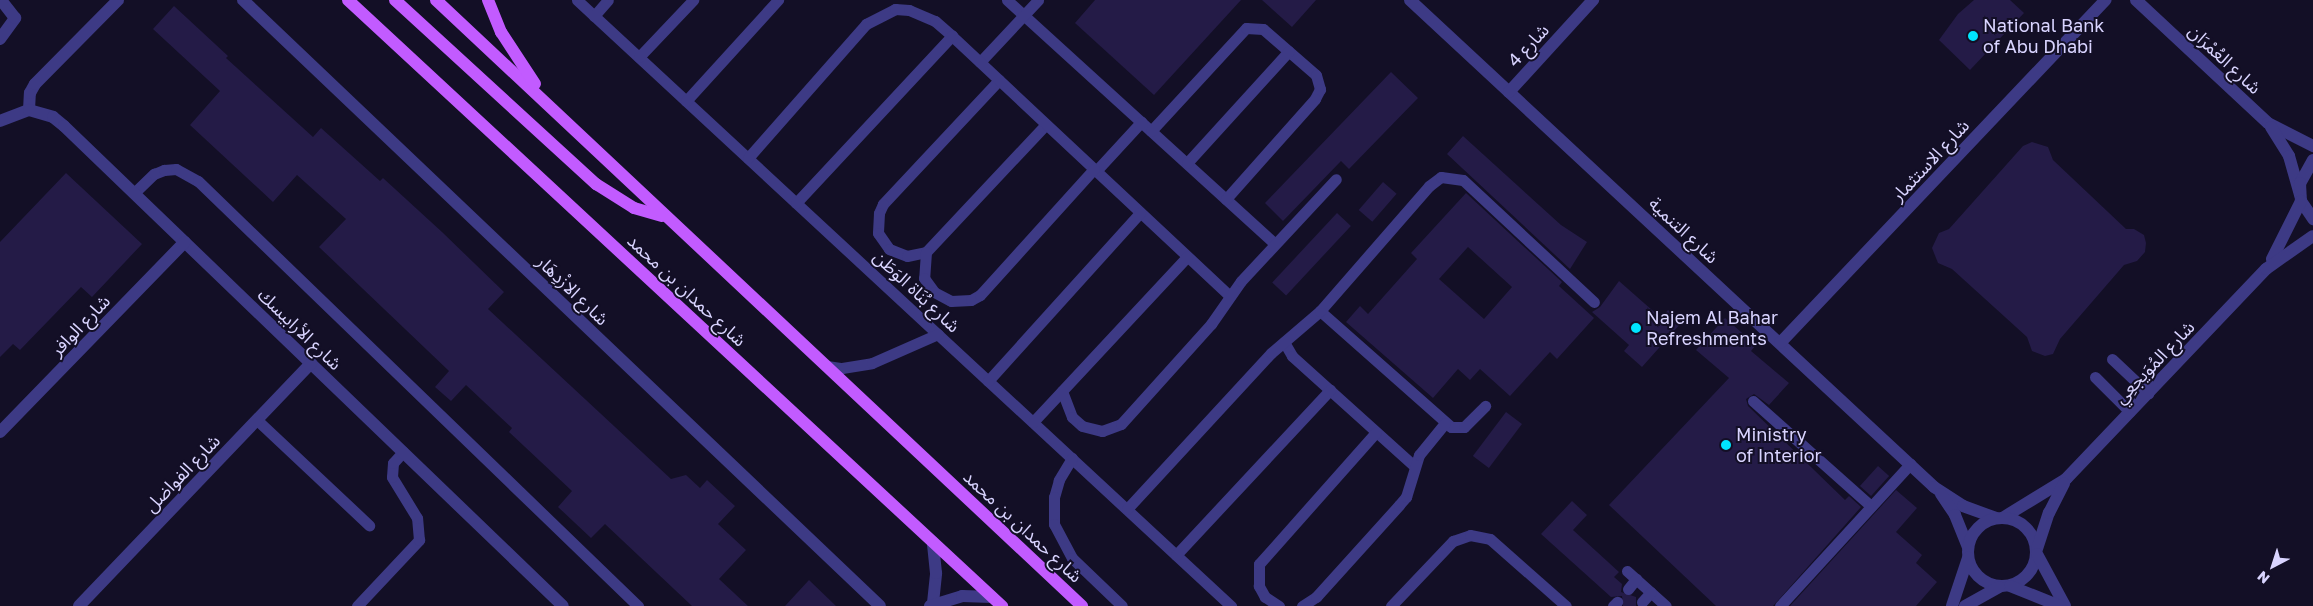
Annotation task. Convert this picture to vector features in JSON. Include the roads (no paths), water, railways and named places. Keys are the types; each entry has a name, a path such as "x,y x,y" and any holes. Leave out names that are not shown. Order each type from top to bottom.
{"main road":[{"name":"شارع حمدان بن محمد","path":"348,0 362,6 997,602"},
{"path":"395,0 596,184 634,208 664,216"},
{"name":"شارع حمدان بن محمد","path":"436,0 544,98 664,216 827,366 1082,606"},
{"path":"488,0 501,32 544,98"}],"street":[{"path":"0,39 15,18 1,0"},
{"path":"0,121 29,110 30,93 35,84 118,0"},
{"name":"شارع الازْدِهَار","path":"243,0 880,606"},
{"name":"شارع التنمية","path":"1410,0 1934,487 1955,515 1968,553"},
{"name":"شارع 4","path":"1509,92 1593,0"},
{"name":"شارع الاستثمار","path":"1780,344 2105,0"},
{"name":"شارع العُمْرَان","path":"2136,0 2268,123 2289,156 2300,198 2313,219"},
{"name":"شارع الأرابيسك","path":"29,110 53,117 563,606"},
{"name":"شارع العُمْرَان","path":"2268,123 2313,146"},
{"name":"شارع المُوَيجعِي","path":"2000,518 2066,479 2266,268 2286,236 2300,198 2304,172 2313,160"},
{"name":"شارع المُوَيجعِي","path":"2266,268 2313,236"},
{"name":"شارع الوافر","path":"0,432 185,242"},
{"name":"شارع الفواضل","path":"79,606 311,363"},
{"name":"شارع المُوَيجعِي","path":"2037,552 2049,513 2066,479"},
{"name":"شارع التنمية","path":"1934,487 1964,506 2000,518"},
{"path":"1952,606 1977,528 2000,518 2026,527 2065,606"},
{"path":"933,542 936,573 931,604 962,596 997,602"},
{"path":"1965,606 2029,575 2037,552"},
{"path":"1968,553 1979,577 2060,606"}],"lane":[{"name":"شارع بُنَاة الوَطَن","path":"577,0 1232,606"},
{"path":"594,16 608,0"},
{"path":"639,57 693,0"},
{"path":"686,101 778,0"},
{"path":"1007,0 1275,244"},
{"path":"980,62 1038,0"},
{"path":"748,158 866,24 880,15 895,9 915,12 935,21 952,36 1229,295"},
{"path":"1150,130 1246,28 1263,29 1316,75 1320,84 1318,94 1226,199"},
{"path":"796,203 952,36"},
{"path":"1187,163 1289,51"},
{"path":"926,252 907,256 889,249 878,233 878,213 999,80"},
{"path":"1046,124 926,252 923,269 934,292 951,301 971,300 980,295 1141,122"},
{"path":"134,193 154,174 164,170 176,169 198,181 638,606"},
{"path":"1127,509 1284,342 1320,311 1429,186 1449,176 1469,185 1594,302"},
{"path":"1062,391 1072,417 1082,426 1102,432 1122,424 1212,324 1229,295 1336,179"},
{"path":"988,381 1140,212"},
{"path":"1033,422 1188,257"},
{"path":"1320,311 1446,423 1464,427 1485,406"},
{"path":"827,366 842,368 872,363 938,334"},
{"path":"1284,342 1292,356 1414,466"},
{"path":"2112,359 2148,393"},
{"path":"2095,377 2130,412"},
{"path":"1176,555 1330,390"},
{"path":"1753,401 1871,506"},
{"path":"256,420 370,525"},
{"path":"1302,606 1316,597 1400,506 1408,492 1414,466 1446,423"},
{"path":"1279,606 1265,597 1260,586 1260,564 1376,432"},
{"path":"357,606 419,540 417,518 392,477 393,463 403,452"},
{"path":"1072,458 1059,480 1054,497 1054,524 1072,558 1122,606"},
{"path":"1780,606 1910,464"},
{"path":"1391,606 1453,541 1470,535 1490,539 1566,606"},
{"path":"1627,571 1666,606"},
{"path":"1628,589 1636,579"},
{"path":"1642,602 1651,592"}],"place":[{"name":"National Bank of Abu Dhabi","path":"1973,36"},
{"name":"Najem Al Bahar Refreshments","path":"1636,328"},
{"name":"Ministry of Interior","path":"1726,445"}]}
